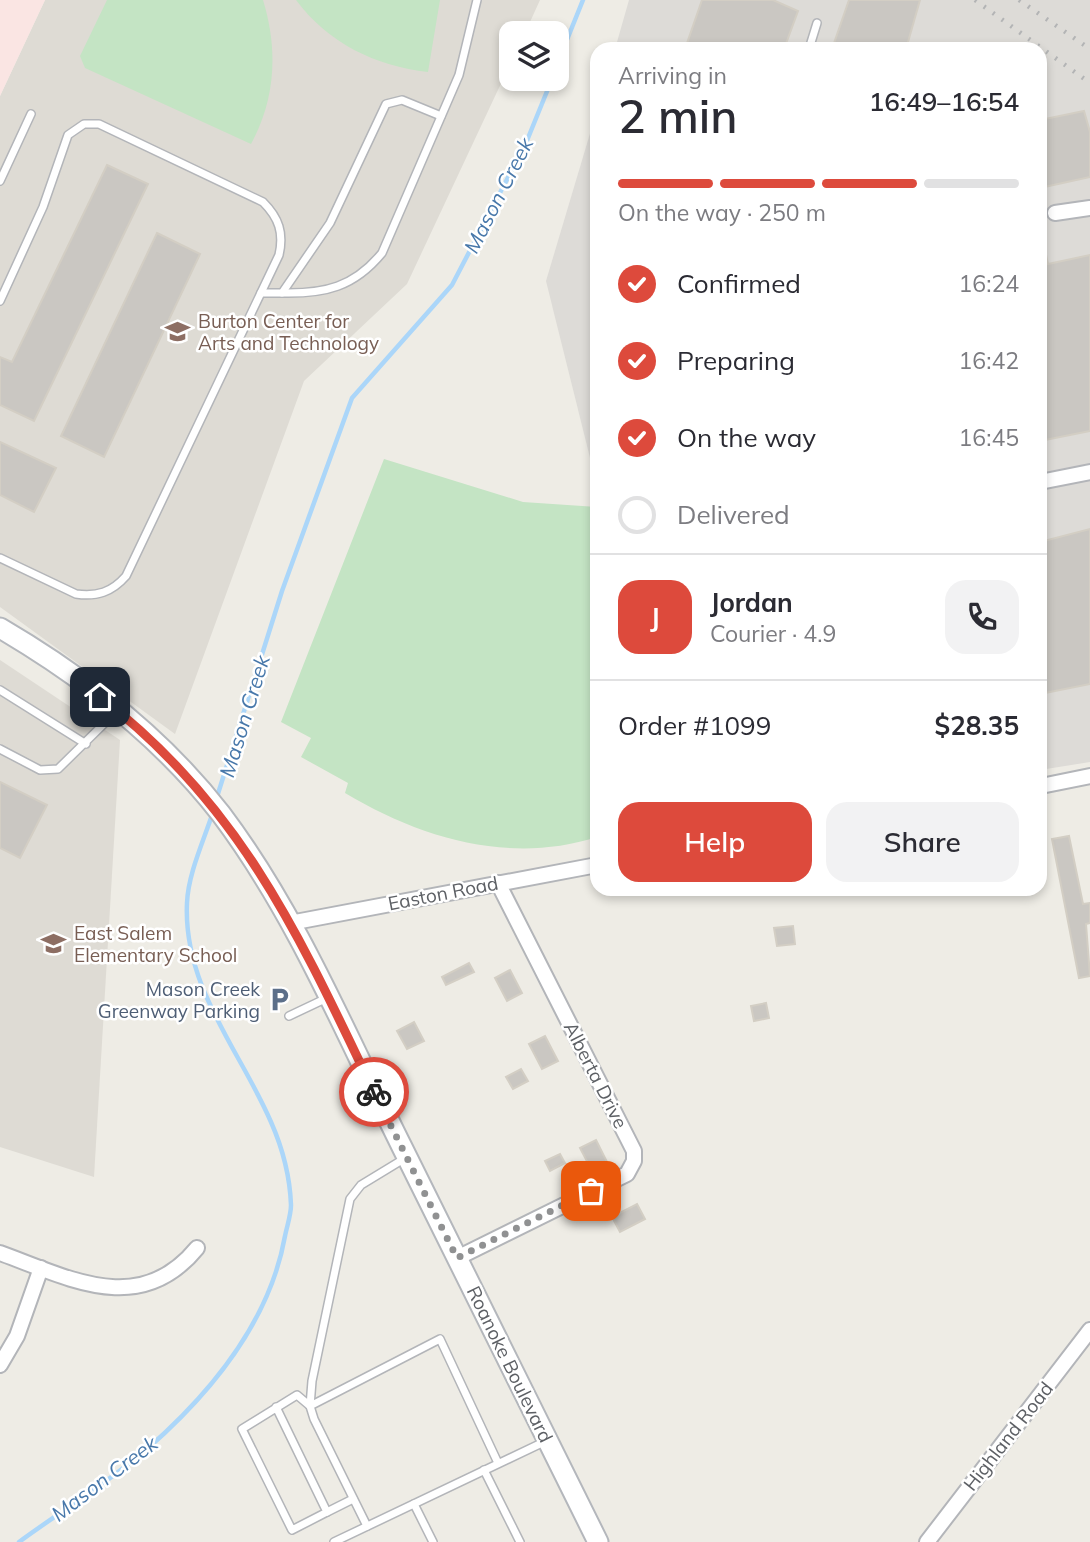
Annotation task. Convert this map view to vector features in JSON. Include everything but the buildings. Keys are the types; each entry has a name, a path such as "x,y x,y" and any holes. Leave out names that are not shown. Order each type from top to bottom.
{"main road":[{"name":"Roanoke Boulevard","path":"0,628 65,669 118,710 188,776 219,812 264,877 328,998 598,1542"}],"street":[{"path":"1055,213 1090,208"},
{"path":"1047,481 1090,472"},
{"path":"1047,785 1090,776"},
{"name":"Easton Road","path":"290,923 590,866"},
{"name":"Alberta Drive","path":"457,1258 626,1174 634,1161 634,1151 498,883"},
{"path":"0,1253 93,1286 128,1288 162,1278 177,1268 197,1248"},
{"path":"0,1366 17,1336 41,1268"},
{"name":"Highland Road","path":"927,1542 1090,1330"}],"lane":[{"path":"261,293 326,292 349,283 369,268 382,253 466,53 477,0"},
{"path":"811,42 817,23"},
{"path":"282,293 330,223 381,110 394,100 402,100 441,116"},
{"path":"0,181 31,114"},
{"path":"0,301 43,207 63,143 75,128 89,124 99,124 262,202 271,210 281,232 282,244 261,293 133,565 116,587 98,594 76,594 0,558"},
{"path":"0,690 86,744"},
{"path":"0,749 40,769 58,769 118,710"},
{"path":"289,1017 328,998"},
{"path":"310,1406 312,1381 350,1199 361,1185 407,1157"},
{"path":"310,1406 440,1339 498,1464"},
{"path":"353,1499 292,1530 242,1429 297,1395 310,1406 367,1526"},
{"path":"276,1407 327,1512"},
{"path":"334,1542 547,1440"},
{"path":"484,1470 520,1542"},
{"path":"414,1504 433,1542"}],"shaded area":[{"path":"0,0 45,0 0,96"},
{"name":"Burton Center for Arts and Technology","path":"45,0 540,0 530,21 499,21 499,88 407,284 304,381 175,734 0,607 0,96"},
{"path":"629,0 1090,0 1090,762 1047,769 1047,42 617,42"},
{"path":"590,133 590,458 546,281"},
{"name":"East Salem Elementary School","path":"0,660 120,740 94,1177 0,1147"}],"green space":[{"path":"107,0 263,0 271,37 272,73 266,109 251,144 85,68 80,56"},
{"path":"296,0 440,0 428,72 390,64 354,50 323,29"},
{"path":"384,459 523,502 590,507 590,839 564,845 499,847 435,834 404,823 345,793 348,783 301,757 311,738 281,722"}],"waterway":[{"name":"Mason Creek","path":"569,35 583,0"},
{"name":"Mason Creek","path":"216,800 282,591 352,398 452,285 526,143 547,91"},
{"name":"Mason Creek","path":"19,1542 132,1461 193,1404 215,1379 252,1326 277,1267 291,1209 285,1163 271,1122 204,990 194,963 188,934 187,903 190,880 213,812"}],"railway":[{"path":"975,0 1033,42"},
{"path":"1019,0 1090,49"},
{"path":"1047,52 1090,83"}],"way so far":[{"path":"374,1092 457,1258 591,1191"}],"place":[{"name":"Burton Center for Arts and Technology","path":"178,332"},
{"name":"East Salem Elementary School","path":"54,944"},
{"name":"Mason Creek Greenway Parking","path":"280,1000"}],"route":[{"path":"100,697 118,710 186,773 243,845 303,947 374,1092"}]}
